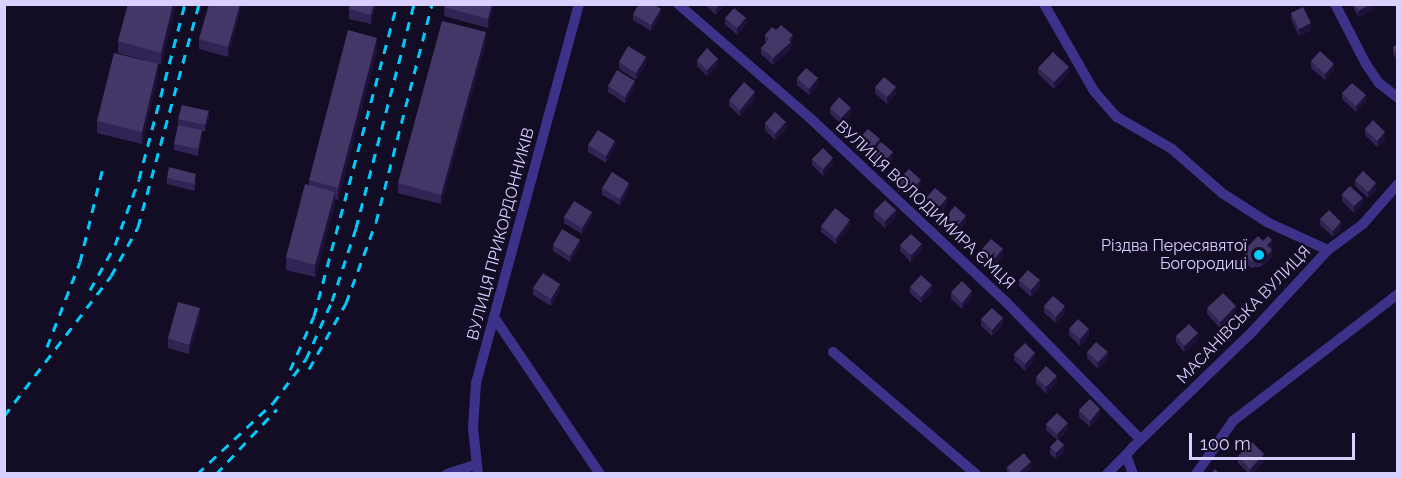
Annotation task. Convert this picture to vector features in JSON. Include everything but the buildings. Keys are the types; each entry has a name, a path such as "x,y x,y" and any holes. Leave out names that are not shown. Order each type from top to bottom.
{"street":[{"name":"ВУЛИЦЯ ПРИКОРДОННИКІВ","path":"477,469 476,383 579,4"},
{"name":"ВУЛИЦЯ ВОЛОДИМИРА ЄМЦЯ","path":"678,4 827,134 1005,301 1140,439"},
{"path":"1044,4 1094,91 1117,117 1172,149 1222,194 1267,222 1328,250"},
{"path":"1335,4 1366,64 1379,83 1398,98"},
{"name":"МАСАНІВСЬКА ВУЛИЦЯ","path":"1107,474 1140,439 1252,332 1328,250 1363,224 1398,184"},
{"path":"1196,474 1233,421 1398,294"},
{"path":"494,317 600,474"},
{"path":"833,352 976,474"},
{"path":"1126,455 1133,474"},
{"path":"447,474 477,469"}],"railway":[{"path":"90,290 115,245 139,179 185,4"},
{"path":"4,416 111,276 138,227 199,4"},
{"path":"290,370 314,316 397,4"},
{"path":"197,474 273,403 306,359 332,301 356,228 414,4"},
{"path":"309,369 346,303 376,222 432,4"},
{"path":"47,347 80,262 102,171"},
{"path":"216,474 277,409"}],"place":[{"name":"Різдва Пересявятої Богородиці","path":"1259,255"}]}
